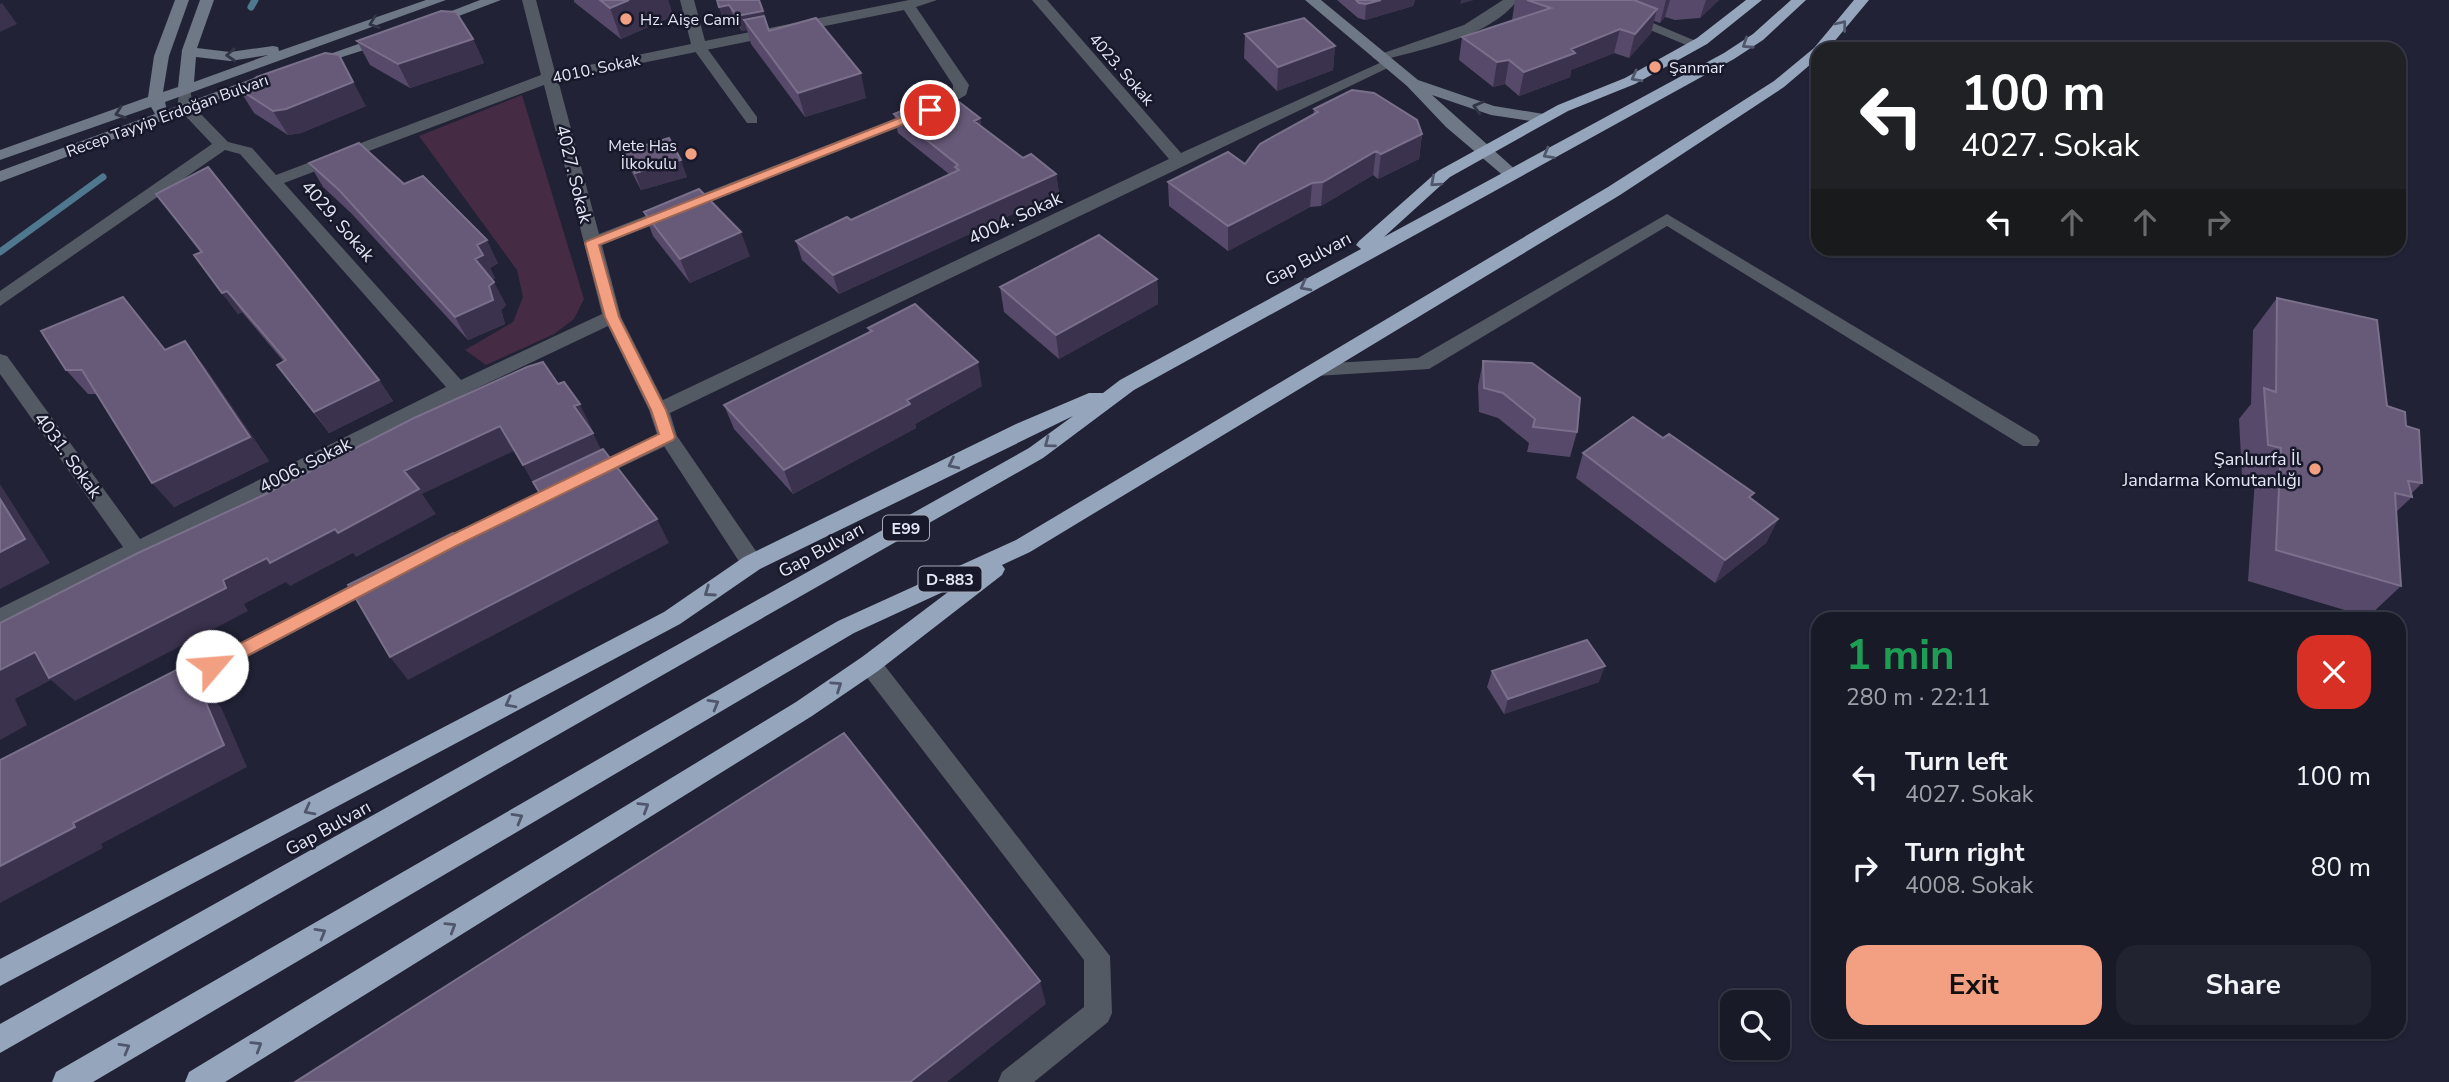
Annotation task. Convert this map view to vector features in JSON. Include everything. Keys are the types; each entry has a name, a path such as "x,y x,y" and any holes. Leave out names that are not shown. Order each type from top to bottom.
{"highway":[{"path":"1341,267 1444,174 1545,118 1630,81 1696,44 1755,0"},
{"name":"Gap Bulvarı","path":"0,1039 1025,460 1127,385 1729,56 1758,37 1799,0"},
{"name":"D-883","path":"1826,42 1862,0"},
{"name":"D-883","path":"66,1082 846,626 1023,546 1625,184 1779,84 1811,57"},
{"path":"0,973 672,618 752,563 1023,429 1127,385"},
{"path":"199,1082 792,716 870,664 1023,546"}],"main road":[{"path":"163,116 154,101 162,54 181,0"},
{"path":"185,100 188,50 207,0"},
{"name":"Recep Tayyip Erdoğan Bulvarı","path":"0,177 163,116 185,100 323,41 439,0"},
{"name":"Recep Tayyip Erdoğan Bulvarı","path":"0,155 154,101 185,100 285,72 494,0"},
{"path":"1312,0 1412,83 1512,175"},
{"path":"188,50 198,54 228,57 323,41"},
{"path":"1412,83 1491,110 1545,118"}],"street":[{"name":"4027. Sokak","path":"529,0 612,317 659,410 668,437 752,563"},
{"path":"687,0 699,47"},
{"name":"4010. Sokak","path":"275,181 551,77 930,0"},
{"name":"4023. Sokak","path":"1039,0 1179,160"},
{"name":"4004. Sokak","path":"659,410 1384,61 1479,23 1506,7 1511,0"},
{"path":"1585,0 1696,44"},
{"path":"592,243 930,110 961,92 961,85 908,5"},
{"name":"4029. Sokak","path":"185,100 222,145 246,151 275,181 458,389"},
{"path":"0,300 222,145"},
{"path":"1316,370 1422,364 1667,219 2029,441"},
{"name":"4006. Sokak","path":"0,618 458,389 612,317"},
{"name":"4031. Sokak","path":"0,360 136,550"},
{"path":"870,664 1097,956 1098,1013 1012,1082"}],"lane":[{"path":"699,47 752,120"},
{"path":"570,484 668,437"},
{"path":"158,695 388,575"}],"shaded area":[{"path":"522,95 584,299 574,319 554,334 486,365 465,350 513,322 523,297 517,270 419,136"}],"building":[{"path":"600,0 629,0 610,8"},
{"path":"717,0 759,0 763,11 737,16 729,5 719,7"},
{"path":"1356,0 1381,0 1366,4"},
{"path":"1527,0 1634,0 1657,9 1635,34 1620,29 1571,49 1575,53 1524,72 1509,60 1497,62 1462,37 1551,8"},
{"path":"441,11 456,12 473,39 398,64 357,41"},
{"path":"764,16 769,31 816,18 861,73 798,93 744,20"},
{"path":"1304,18 1335,46 1278,67 1245,34"},
{"path":"325,53 339,55 353,82 286,109 273,111 239,89 257,77"},
{"path":"1352,90 1374,93 1417,120 1422,134 1381,154 1376,151 1323,182 1312,183 1228,226 1168,182 1228,152 1245,164 1260,144 1318,112 1314,109"},
{"path":"946,92 980,118 974,121 1023,158 1031,154 1056,174 833,275 796,241 847,217 851,220 959,170 955,167 958,165 894,114"},
{"path":"669,138 681,160 635,173 623,152"},
{"path":"359,143 404,184 423,176 487,240 477,245 483,255 475,259 494,282 489,286 493,300 455,317 339,190 309,163"},
{"path":"208,167 379,380 314,412 277,365 286,360 227,291 222,293 194,255 202,252 156,194"},
{"path":"699,189 741,232 680,259 644,212"},
{"path":"1099,235 1157,279 1056,335 1000,287"},
{"path":"123,297 165,350 185,341 250,437 152,483 82,370 66,370 41,331"},
{"name":"Şanlıurfa İl Jandarma Komutanlığı","path":"2277,298 2377,320 2387,406 2405,412 2406,426 2419,430 2422,483 2408,481 2412,497 2395,493 2401,586 2276,550 2281,448 2268,445 2264,388 2276,392"},
{"path":"915,304 978,362 907,400 910,404 784,470 724,405 872,331 868,328"},
{"path":"1483,361 1532,363 1580,398 1577,432 1533,427 1535,419 1503,393 1484,388"},
{"path":"543,362 558,384 564,382 580,404 574,406 593,433 523,465 500,426 404,471 419,489 338,533 335,529 270,563 267,558 223,580 226,588 49,678 35,652 0,670 0,623 138,553 268,493 412,419"},
{"path":"1633,417 1663,438 1669,434 1754,493 1749,497 1778,519 1725,560 1583,453"},
{"path":"603,449 657,519 390,657 348,585 453,533 456,538 541,495 533,482"},
{"path":"0,499 25,539 0,552"},
{"path":"1587,640 1605,666 1508,699 1492,671"},
{"path":"186,665 195,685 198,684 224,745 73,823 75,827 0,866 0,760"},
{"path":"844,733 1040,981 910,1082 295,1082"}],"waterway":[{"path":"251,7 255,0"},
{"path":"0,252 103,177"}],"place":[{"name":"Hz. Aişe Cami","path":"626,19"},
{"name":"Şanmar","path":"1655,67"},
{"name":"Mete Has İlkokulu","path":"691,154"},
{"name":"Şanlıurfa İl Jandarma Komutanlığı","path":"2315,469"}],"route":[{"path":"212,666 448,543 668,437 659,410 612,317 592,243 930,110"}]}
